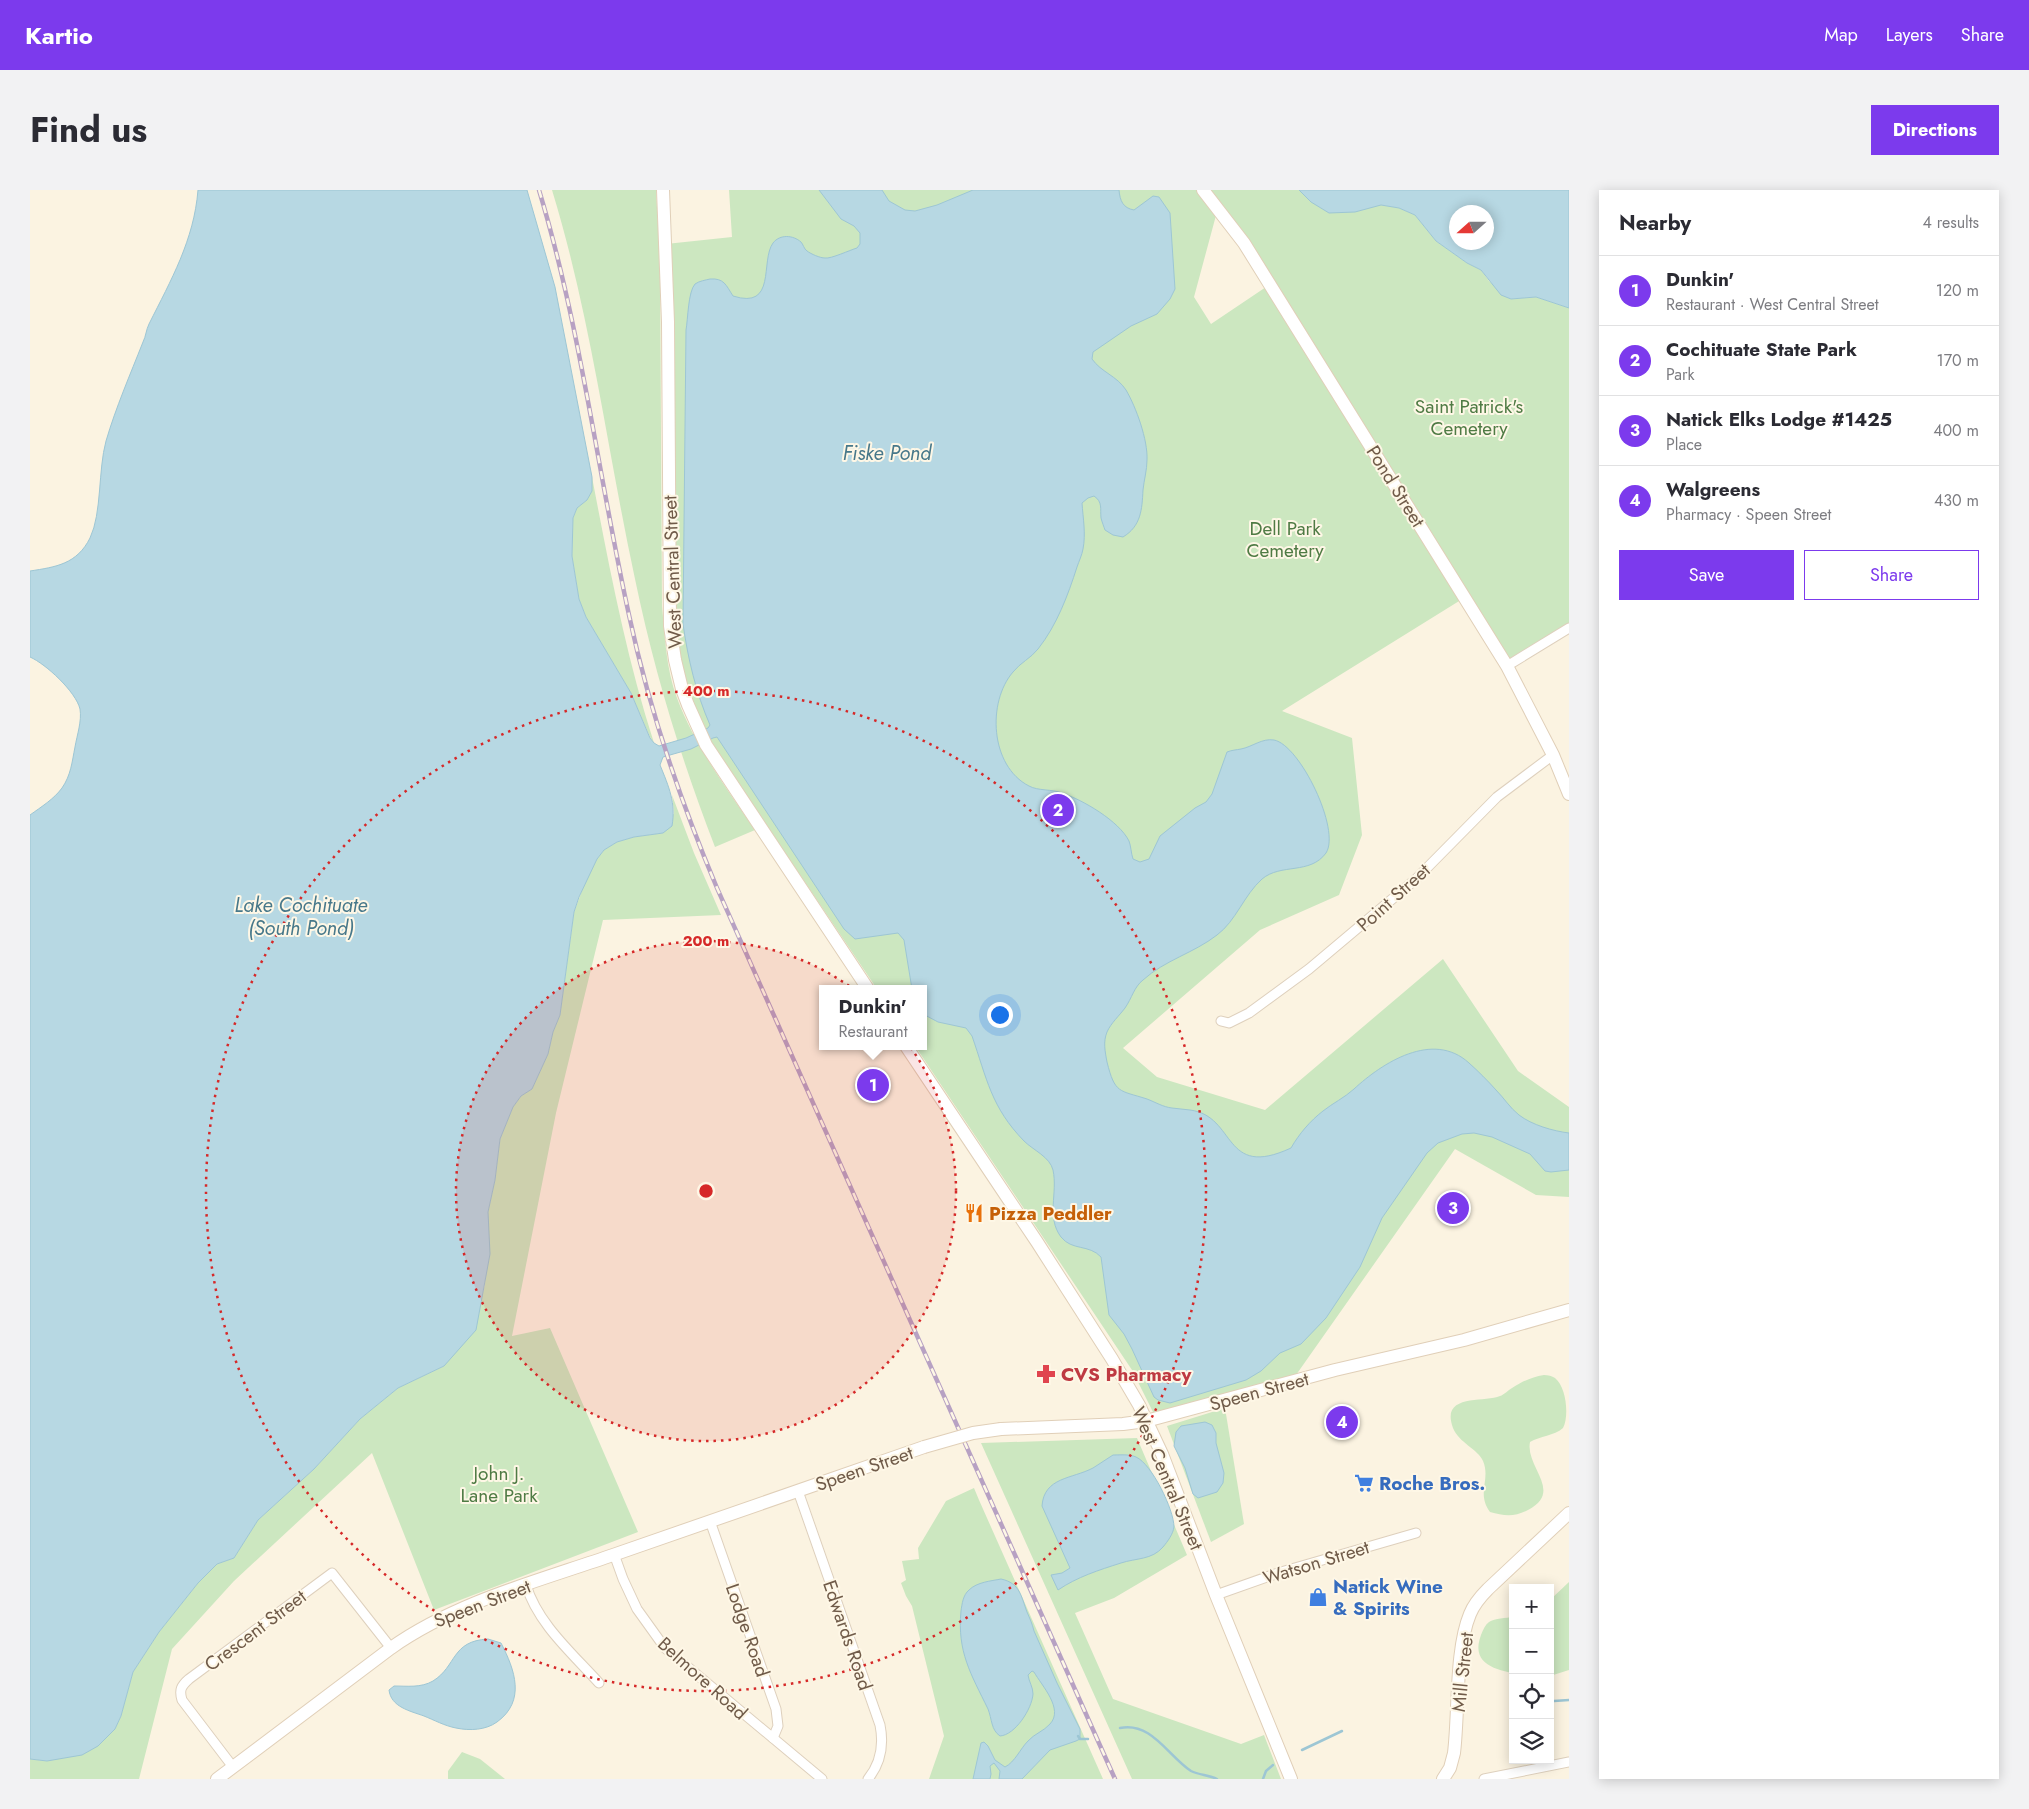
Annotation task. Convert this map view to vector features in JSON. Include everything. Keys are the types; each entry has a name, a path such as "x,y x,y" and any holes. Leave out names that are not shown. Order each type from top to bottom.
{"street":[{"name":"West Central Street","path":"663,190 668,322 670,626 678,674 688,705 706,745 865,985"},
{"name":"Pond Street","path":"1203,190 1244,243 1507,666 1553,754 1569,794"},
{"path":"1507,666 1569,628"},
{"name":"Point Street","path":"1221,1021 1229,1023 1250,1013 1309,969 1416,879 1497,797 1553,754"},
{"name":"West Central Street","path":"909,1050 1112,1359 1146,1421 1162,1454 1216,1595 1291,1779"},
{"name":"Speen Street","path":"217,1779 391,1648 424,1626 446,1615 614,1554 924,1447 965,1435 1001,1430 1123,1424 1146,1421 1315,1375 1481,1335 1569,1310"},
{"name":"Edwards Road","path":"798,1491 880,1725 882,1740 880,1757 868,1779"},
{"name":"Mill Street","path":"1443,1779 1450,1768 1454,1753 1463,1642 1470,1614 1480,1597 1569,1512"},
{"name":"Lodge Road","path":"710,1521 776,1709 778,1726 773,1738"},
{"name":"Watson Street","path":"1216,1595 1281,1572 1416,1533"},
{"name":"Belmore Road","path":"614,1554 632,1600 648,1626 665,1648 822,1779"},
{"name":"Crescent Street","path":"233,1767 182,1700 181,1687 189,1679 332,1573 391,1648"},
{"path":"526,1585 532,1601 545,1622 599,1682"},
{"path":"1484,1779 1569,1762"}],"green space":[{"path":"552,190 656,190 660,261 662,606 668,664 673,687 684,716 702,750 755,830 715,847 680,748 642,613 588,335 566,238"},
{"path":"729,190 1299,190 1311,202 1381,205 1399,208 1415,215 1436,241 1467,263 1481,270 1489,281 1511,299 1536,297 1569,308 1569,628 1507,666 1464,598 1282,711 1352,738 1362,835 1339,895 1260,930 1123,1048 1157,1077 1265,1110 1443,959 1518,1071 1569,1107 1569,1197 1536,1195 1455,1149 1296,1375 1159,1412 1153,1412 1132,1370 918,1050 927,1050 927,985 874,985 740,786 701,735 673,647 666,244 732,237","holes":["1218,208 1269,285 1211,324 1194,297"]},
{"path":"592,477 627,644 654,743 631,693 586,617 579,599 572,556 573,518 577,508 587,500 592,491"},
{"name":"John J. Lane Park","path":"672,795 694,853 721,915 603,920 556,1113 512,1336 550,1328 638,1532 434,1610 372,1453 234,1581 172,1649 139,1779 30,1779 30,1759 47,1761 115,1729 121,1716 133,1672 159,1632 198,1583 217,1564 234,1558 258,1520 314,1469 360,1419 398,1388 444,1366 480,1304 485,1284 488,1212 495,1180 500,1139 513,1107 521,1096 532,1089 548,1054 553,1032 560,1015 574,912 586,880 604,850 617,842 634,837 663,833 674,813"},
{"path":"1544,1375 1554,1377 1562,1388 1566,1403 1566,1417 1563,1428 1530,1442 1530,1451 1541,1478 1543,1495 1538,1503 1519,1514 1505,1515 1490,1512 1484,1499 1486,1474 1483,1461 1460,1438 1453,1428 1451,1417 1453,1409 1458,1404 1502,1395 1524,1381"},
{"path":"1225,1408 1244,1524 1211,1542 1167,1426"},
{"path":"1137,1438 1187,1555 1114,1598 1075,1613 1113,1699 1241,1744 1264,1735 1281,1779 1132,1779 981,1443"},
{"path":"974,1488 1103,1779 929,1779 944,1736 912,1606 901,1583 906,1580 902,1561 919,1559 918,1548 946,1501"},
{"path":"1569,1582 1569,1670 1554,1675 1554,1629 1554,1596"},
{"path":"1509,1618 1509,1672 1497,1669 1485,1662 1479,1651 1483,1629 1489,1622"},
{"path":"462,1752 480,1759 505,1779 448,1779 448,1771"}],"water":[{"name":"Lake Cochituate (South Pond)","path":"198,190 527,190 555,287 592,477 592,491 587,500 577,508 573,518 572,556 579,599 586,617 631,693 650,738 659,746 686,738 708,728 710,725 693,676 683,624 686,330 690,299 695,284 700,281 715,279 722,281 733,296 747,298 756,296 762,290 765,282 769,251 773,243 779,238 787,236 801,242 807,251 823,258 832,257 857,248 860,244 860,233 854,226 841,219 819,190 882,190 889,201 905,210 915,211 937,205 973,190 1119,190 1123,203 1127,208 1134,210 1153,196 1159,197 1170,213 1175,289 1170,299 1157,314 1131,326 1093,352 1092,359 1126,390 1141,424 1146,443 1147,468 1139,517 1134,528 1129,533 1123,537 1113,535 1105,530 1101,518 1100,503 1097,498 1094,496 1088,498 1082,503 1083,549 1066,599 1045,640 1013,672 999,700 996,716 1000,749 1006,764 1016,777 1029,786 1070,796 1090,806 1109,819 1124,833 1129,841 1133,859 1140,862 1149,859 1160,836 1195,808 1206,802 1212,794 1227,752 1245,748 1261,741 1274,740 1284,745 1306,772 1323,808 1328,826 1329,842 1326,853 1312,864 1278,871 1262,879 1230,923 1217,935 1161,967 1140,983 1125,1008 1107,1032 1105,1043 1107,1062 1113,1080 1124,1092 1165,1107 1190,1110 1205,1115 1216,1123 1241,1152 1253,1156 1269,1156 1291,1148 1305,1128 1318,1115 1379,1069 1409,1054 1424,1050 1440,1049 1455,1054 1469,1063 1524,1119 1543,1127 1569,1133 1569,1170 1545,1171 1530,1154 1492,1137 1474,1133 1462,1134 1438,1143 1427,1153 1382,1218 1360,1267 1326,1318 1301,1344 1280,1353 1261,1371 1246,1380 1170,1403 1158,1400 1154,1397 1124,1334 1109,1315 1101,1257 1091,1250 1065,1241 1057,1229 1053,1213 1054,1179 1051,1165 1045,1157 1024,1141 1004,1116 991,1092 972,1036 966,1028 938,1022 927,1016 927,985 911,985 904,940 898,933 855,939 844,929 717,737 691,749 663,757 660,765 672,802 672,826 663,833 634,837 617,842 604,850 597,859 574,912 560,1015 553,1032 548,1054 532,1089 521,1096 513,1107 500,1139 495,1180 488,1212 490,1254 476,1330 444,1366 398,1388 360,1419 314,1469 258,1520 234,1558 217,1564 198,1583 159,1632 133,1672 121,1716 115,1729 98,1746 82,1755 47,1761 30,1759 30,815 55,796 65,783 72,763 79,728 80,709 67,687 52,672 30,657 30,571 65,563 79,554 90,538 94,528 104,452 110,428 148,326 187,243 196,208"},
{"path":"1299,190 1569,190 1569,308 1536,297 1511,299 1501,295 1481,270 1467,263 1436,241 1415,215 1399,208 1381,205 1355,212 1329,213 1311,202"},
{"path":"1205,1422 1212,1425 1216,1433 1216,1443 1224,1473 1223,1483 1217,1492 1198,1498 1193,1494 1185,1468 1174,1446 1176,1432 1181,1426"},
{"path":"1113,1455 1136,1457 1149,1468 1166,1499 1173,1519 1173,1532 1163,1547 1154,1554 1096,1571 1058,1590 1051,1575 1062,1573 1070,1568 1042,1506 1044,1496 1053,1484 1085,1472"},
{"path":"1001,1579 1012,1584 1019,1591 1034,1631 1080,1729 1080,1739 1050,1750 1022,1779 999,1779 1000,1771 994,1763 990,1766 990,1779 973,1779 981,1743 984,1742 988,1746 995,1760 1005,1767 1012,1762 1030,1739 1050,1724 1055,1712 1050,1698 1032,1671 1028,1675 1033,1694 1032,1700 1022,1720 1006,1735 1000,1736 993,1727 988,1709 976,1685 963,1651 960,1626 962,1603 967,1592 976,1585"},
{"path":"488,1639 501,1643 514,1674 515,1695 512,1705 497,1722 488,1727 478,1729 456,1728 402,1708 393,1701 389,1690 394,1686 419,1686 433,1681 441,1675 467,1644"}],"waterway":[{"path":"1554,1701 1569,1700"},
{"path":"1120,1728 1131,1727 1141,1730 1159,1742 1191,1771 1217,1779"},
{"path":"1302,1750 1342,1731"},
{"path":"1078,1736 1080,1739 1088,1739"},
{"path":"1263,1779 1266,1771 1273,1765"}],"railway":[{"path":"539,190 554,242 578,348 618,562 637,650 678,788 717,888 1115,1779"}],"place":[{"name":"Cochituate State Park","path":"1058,810"},
{"name":"Dunkin'","path":"873,1085"},
{"name":"Natick Elks Lodge #1425","path":"1453,1208"},
{"name":"Pizza Peddler","path":"974,1213"},
{"name":"CVS Pharmacy","path":"1046,1374"},
{"name":"Walgreens","path":"1342,1422"},
{"name":"Roche Bros.","path":"1364,1483"},
{"name":"Natick Wine & Spirits","path":"1318,1597"}],"park label":[{"name":"Saint Patrick's Cemetery","path":"1469,417"},
{"name":"Dell Park Cemetery","path":"1285,539"}],"water label":[{"name":"Fiske Pond","path":"887,453"}]}
